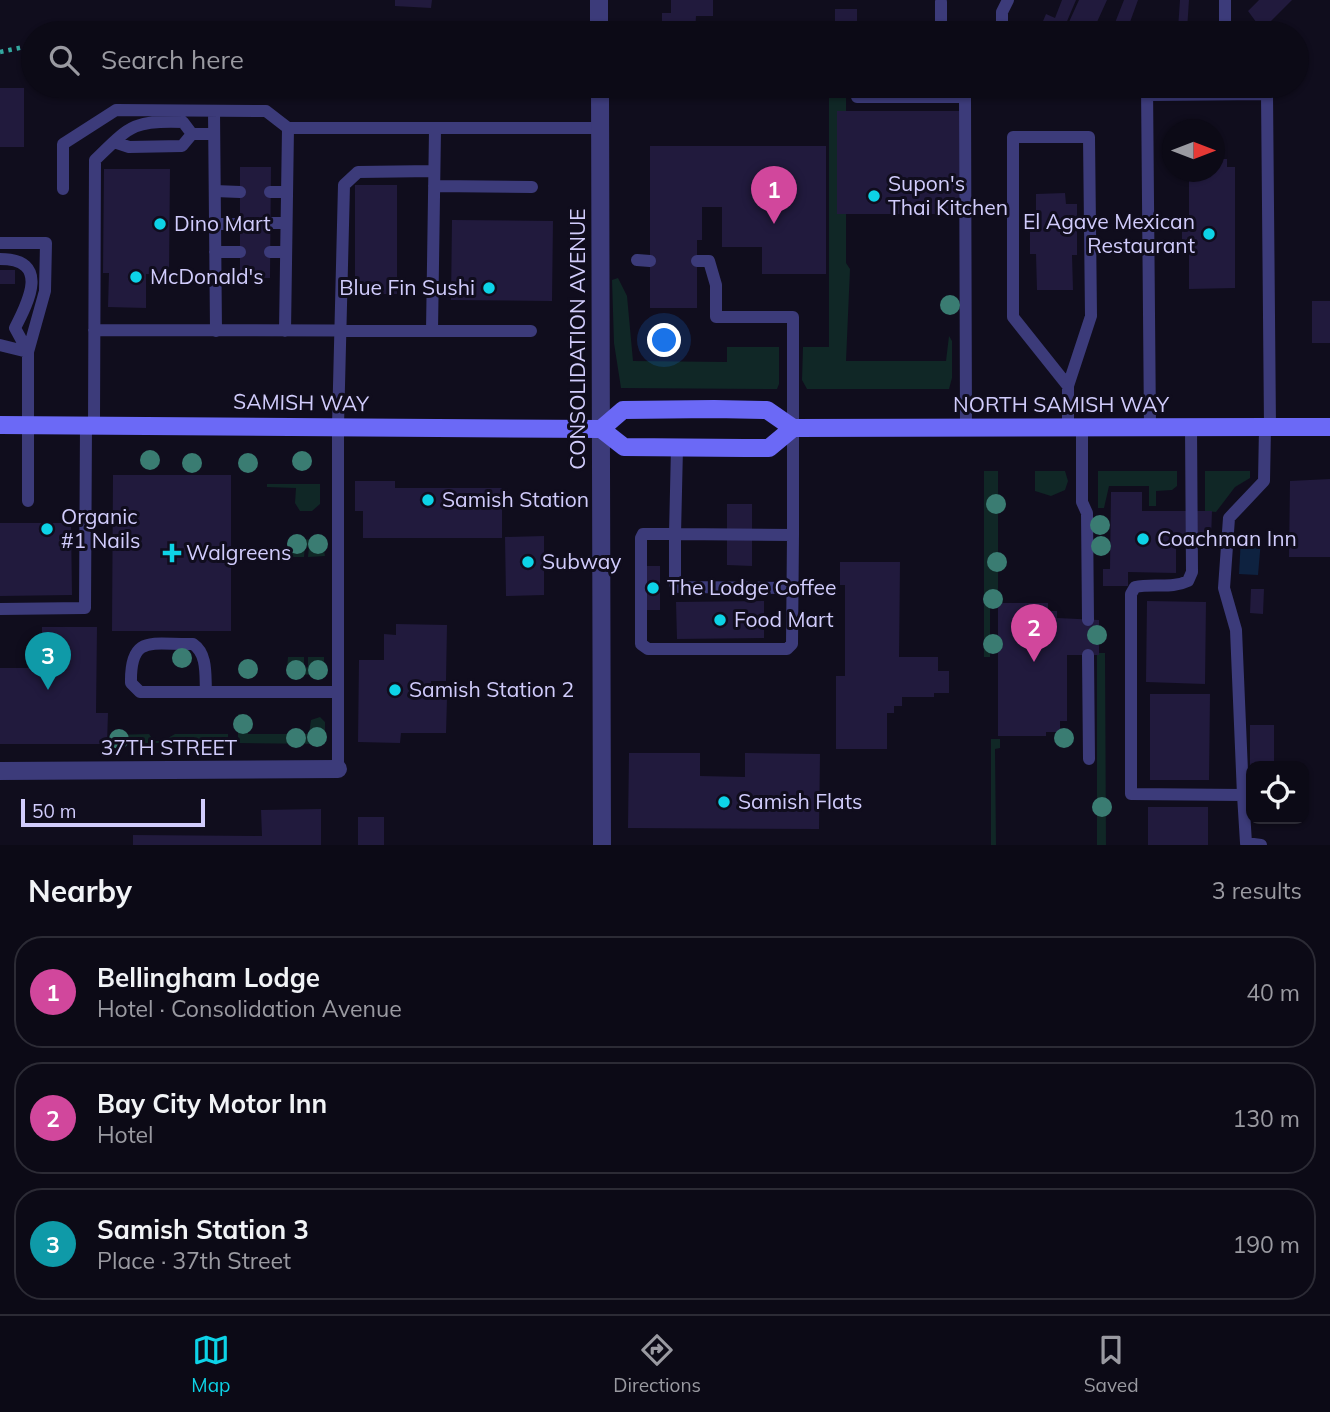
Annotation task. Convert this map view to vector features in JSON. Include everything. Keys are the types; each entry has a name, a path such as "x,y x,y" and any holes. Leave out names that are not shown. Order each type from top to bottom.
{"main road":[{"path":"714,409 767,410 793,428 769,448 624,447 601,429 623,410 714,409"},
{"name":"SAMISH WAY","path":"0,425 601,429"},
{"name":"NORTH SAMISH WAY","path":"793,428 1330,427"}],"street":[{"path":"599,0 599,21"},
{"name":"CONSOLIDATION AVENUE","path":"600,98 602,845"},
{"name":"37TH STREET","path":"0,771 338,769"}],"lane":[{"path":"1003,21 1008,0"},
{"path":"1225,0 1225,21"},
{"path":"941,2 941,21"},
{"path":"965,98 966,428"},
{"path":"1147,98 1150,427"},
{"path":"1261,845 1246,843 1236,630 1224,588 1229,518 1264,481 1268,427 1267,98"},
{"path":"63,190 63,144 116,110 266,111 288,128 600,128"},
{"path":"214,111 216,331"},
{"path":"0,609 85,608 94,330 95,160 127,130 148,121 183,122 192,134"},
{"path":"285,331 288,128"},
{"path":"432,331 435,130"},
{"path":"192,134 214,134"},
{"path":"114,142 129,147 182,146 192,134"},
{"path":"1068,386 1013,317 1013,137 1089,137 1091,316 1068,386 1082,502 1087,513 1088,620"},
{"path":"338,769 338,426 344,185 359,172 434,171"},
{"path":"434,186 532,187"},
{"path":"215,191 240,192"},
{"path":"270,192 287,192"},
{"path":"270,223 286,223"},
{"path":"215,224 240,224"},
{"path":"0,243 46,243 45,291 28,352 28,501"},
{"path":"215,252 240,252"},
{"path":"270,252 286,252"},
{"path":"0,259 12,259 25,264 32,276 32,295 15,328 28,352"},
{"path":"697,261 709,261 716,285 716,317 793,317 793,535 792,645 787,649 648,649 641,644 640,538 643,534 793,535"},
{"path":"94,330 531,331"},
{"path":"0,345 28,352"},
{"path":"1191,427 1192,572 1188,581 1180,585 1143,585 1135,587 1131,594 1131,794 1243,795"},
{"path":"677,448 675,584 680,587 792,587"},
{"path":"206,692 205,663 198,647 193,644 139,647 130,661 131,683 140,692 206,692 338,692"},
{"path":"1088,655 1088,759"}],"path":[{"path":"0,52 21,48"}],"green space":[{"path":"829,98 846,98 846,263 850,269 846,361 946,361 949,336 952,341 952,378 949,389 807,389 802,380 803,347 829,347"},
{"path":"618,278 627,296 633,361 727,362 727,347 779,347 777,389 621,388 614,343 612,280"},
{"path":"984,471 998,471 998,603 990,603 990,657 984,657"},
{"path":"1035,471 1065,471 1068,481 1065,490 1051,496 1035,491"},
{"path":"1098,471 1177,471 1177,486 1172,490 1156,491 1156,506 1149,506 1149,486 1109,486 1104,508 1098,508"},
{"path":"1205,471 1250,471 1250,478 1235,487 1216,512 1205,511"},
{"path":"267,484 320,484 320,504 312,511 300,511 295,503 296,488 267,487"},
{"path":"295,539 322,540 325,556 308,557 309,547 305,546 304,557 289,557 288,543"},
{"path":"1097,653 1105,653 1106,845 1097,845"},
{"path":"288,657 304,657 304,668 308,667 308,657 324,657 324,671 318,675 291,674 287,668"},
{"path":"238,714 247,716 248,734 309,734 311,720 320,717 325,722 325,744 238,743"},
{"path":"149,734 154,741 163,741 175,734 228,734 228,743 112,743 112,735"},
{"path":"991,739 1000,739 1000,748 995,749 996,845 991,845"}],"water":[{"path":"1241,538 1261,540 1258,575 1239,574"}],"building":[{"path":"395,0 432,0 431,8 395,6"},
{"path":"671,0 713,0 713,16 696,16 696,21 662,21 662,13 671,13"},
{"path":"1062,0 1076,0 1067,21 1043,21 1046,14 1055,18"},
{"path":"1079,0 1107,0 1097,21 1069,21"},
{"path":"1124,0 1138,0 1130,21 1116,21"},
{"path":"1180,0 1189,0 1188,21 1179,21"},
{"path":"1259,0 1292,0 1271,21 1255,21 1248,11"},
{"path":"835,9 857,9 857,21 835,21"},
{"path":"0,88 21,88 21,98 24,98 24,147 0,147"},
{"path":"837,111 959,111 959,214 837,214"},
{"path":"650,146 826,146 826,274 762,274 762,247 722,247 722,207 702,207 702,240 697,240 697,308 650,308"},
{"name":"El Agave Mexican Restaurant","path":"1227,159 1227,167 1235,167 1235,288 1189,289 1189,250 1182,250 1182,219 1189,219 1189,182 1225,182"},
{"path":"240,167 271,167 270,278 240,278"},
{"path":"104,169 170,169 169,274 146,274 146,308 108,307 109,273 103,273"},
{"path":"355,185 397,185 397,294 355,294"},
{"path":"1065,193 1066,204 1077,204 1077,255 1072,255 1073,290 1037,290 1036,254 1030,254 1030,231 1036,229 1036,194"},
{"path":"452,220 553,221 552,301 451,300"},
{"path":"0,270 15,270 15,284 0,284"},
{"path":"1312,301 1330,301 1330,343 1312,343"},
{"name":"Walgreens","path":"113,475 231,475 231,631 112,631"},
{"path":"1330,479 1330,557 1289,557 1290,481"},
{"name":"Samish Station","path":"355,481 395,481 395,488 502,488 502,538 363,538 363,511 355,511"},
{"name":"Coachman Inn","path":"1111,492 1142,492 1142,511 1212,511 1211,539 1176,539 1176,573 1128,572 1128,586 1103,586 1103,569 1110,569"},
{"path":"727,504 752,504 752,566 727,565"},
{"path":"0,523 71,523 72,595 0,596"},
{"path":"544,536 544,595 506,596 505,537"},
{"path":"840,562 900,562 899,657 938,657 938,671 949,671 949,693 934,693 934,697 902,697 902,706 894,706 894,713 887,713 887,749 836,749 836,676 845,676 845,585 840,585"},
{"name":"The Lodge Coffee","path":"645,566 660,566 660,610 645,610"},
{"path":"1251,589 1264,589 1263,614 1250,613"},
{"name":"Food Mart","path":"764,601 764,638 677,639 676,602"},
{"name":"Coachman Inn","path":"1147,601 1206,602 1205,684 1146,682"},
{"path":"998,603 1048,603 1048,611 1057,611 1057,618 1099,620 1099,655 1067,655 1067,721 1060,721 1060,732 1046,732 1046,736 998,736"},
{"name":"Samish Station 2","path":"396,624 447,625 446,681 431,681 431,698 447,698 446,733 401,733 400,743 358,742 359,660 384,660 384,634 396,635"},
{"path":"42,627 97,627 96,713 108,713 107,744 0,744 0,668 42,668"},
{"path":"1150,694 1210,694 1209,780 1150,780"},
{"path":"1250,725 1274,725 1274,761 1250,761"},
{"name":"Samish Flats","path":"629,753 700,753 700,776 745,777 745,753 820,754 819,829 628,828"},
{"path":"1148,807 1208,807 1208,845 1148,845"},
{"path":"321,809 321,845 133,845 133,835 262,836 261,810"},
{"path":"358,817 384,817 384,845 358,845"}],"place":[{"name":"Supon's Thai Kitchen","path":"874,196"},
{"name":"Dino Mart","path":"160,224"},
{"name":"Bellingham Lodge","path":"774,224"},
{"name":"El Agave Mexican Restaurant","path":"1209,234"},
{"name":"McDonald's","path":"136,277"},
{"name":"Blue Fin Sushi","path":"489,288"},
{"name":"Samish Station","path":"428,500"},
{"name":"Organic #1 Nails","path":"47,529"},
{"name":"Coachman Inn","path":"1143,539"},
{"name":"Walgreens","path":"172,553"},
{"name":"Subway","path":"528,562"},
{"name":"The Lodge Coffee","path":"653,588"},
{"name":"Food Mart","path":"720,620"},
{"name":"Bay City Motor Inn","path":"1034,662"},
{"name":"Samish Station 3","path":"48,690"},
{"name":"Samish Station 2","path":"395,690"},
{"name":"Samish Flats","path":"724,802"}]}
